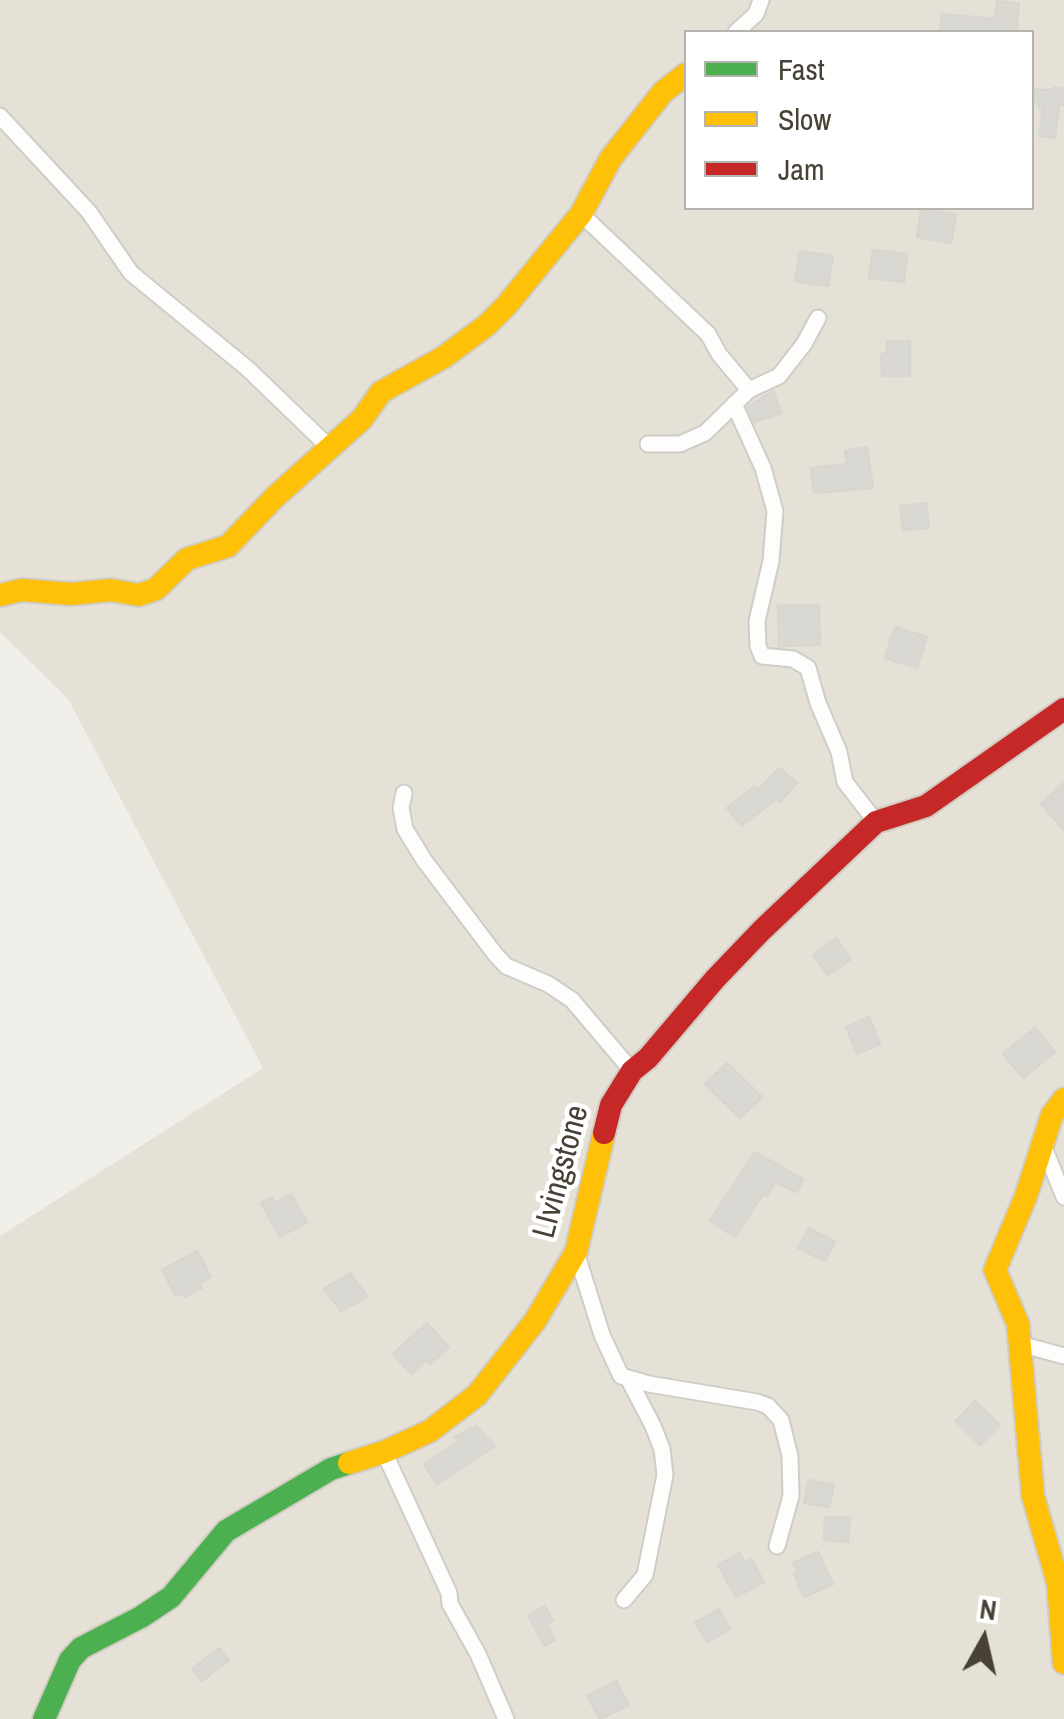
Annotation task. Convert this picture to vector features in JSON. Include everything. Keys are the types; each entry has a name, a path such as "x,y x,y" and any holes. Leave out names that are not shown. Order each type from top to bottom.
{"street":[{"path":"738,30 756,14 761,0"},
{"path":"0,595 22,590 71,594 111,590 139,595 156,589 187,559 228,546 362,418 380,392 418,374 487,325 582,214 611,158 664,92 684,76"},
{"path":"0,116 89,212 131,273 248,369 330,449"},
{"path":"582,214 708,334 749,390"},
{"path":"648,444 680,444 705,434 749,390 779,376 818,318"},
{"path":"734,404 763,468 776,511 771,561 758,621 758,646 762,656 794,660 808,668 845,782 876,822"},
{"name":"LIvingstone","path":"44,1719 70,1660 95,1639 170,1598 226,1531 331,1468 384,1452 442,1424 476,1396 535,1321 576,1252 611,1106 632,1071 762,930 876,822 926,806 1064,708"},
{"path":"404,794 401,808 405,829 495,954 506,966 548,984 572,1000 632,1071"},
{"path":"1064,1099 1052,1115 1026,1196 995,1270 1018,1324 1033,1496 1058,1583 1064,1664"},
{"path":"1043,1144 1064,1197"},
{"path":"576,1252 606,1346 618,1371 629,1380 658,1438 666,1475 645,1575 624,1600"},
{"path":"1020,1344 1064,1356"},
{"path":"629,1380 757,1402 775,1412 786,1432 791,1480 791,1496 776,1546"},
{"path":"384,1452 449,1593 450,1604 478,1654 506,1719"}],"shaded area":[{"path":"0,0 1064,0 1064,1719 0,1719 0,1236 263,1068 68,699 0,632"}],"building":[{"path":"997,1 1019,4 1016,30 940,30 942,14 995,19"},
{"path":"1064,89 1055,138 1039,136 1043,108 1039,108 1039,101 1034,102 1034,90"},
{"path":"921,210 956,215 951,243 917,237"},
{"path":"873,250 907,254 904,282 869,278"},
{"path":"800,251 833,256 828,286 795,281"},
{"path":"887,341 910,341 910,376 882,376 881,354 887,354"},
{"path":"773,391 781,413 754,422 748,407"},
{"path":"867,447 873,488 814,493 811,468 847,464 845,451"},
{"path":"926,503 929,528 903,530 900,506"},
{"path":"819,605 820,645 779,646 778,606"},
{"path":"895,627 927,637 917,668 885,658"},
{"path":"779,768 797,783 780,802 776,799 742,826 727,808 755,786 758,790"},
{"path":"1064,783 1064,830 1041,804"},
{"path":"836,938 851,959 828,975 813,955"},
{"path":"869,1017 880,1044 857,1054 846,1027"},
{"path":"1035,1028 1055,1052 1023,1078 1003,1054"},
{"path":"727,1063 762,1097 740,1118 705,1084"},
{"path":"755,1152 803,1179 797,1192 775,1182 735,1237 710,1221"},
{"path":"291,1194 307,1222 280,1237 261,1203 272,1197 275,1203"},
{"path":"809,1228 835,1242 825,1261 798,1248"},
{"path":"197,1251 211,1277 199,1283 202,1288 185,1297 182,1293 176,1296 162,1270"},
{"path":"350,1273 368,1297 341,1311 324,1289"},
{"path":"427,1323 449,1347 411,1374 393,1354"},
{"path":"975,1401 1000,1425 980,1445 956,1421"},
{"path":"476,1426 495,1446 437,1484 424,1465 458,1441 455,1437"},
{"path":"809,1480 834,1485 829,1507 804,1503"},
{"path":"825,1517 850,1518 848,1542 824,1540"},
{"path":"818,1552 833,1584 804,1597 793,1563"},
{"path":"740,1553 745,1562 751,1559 764,1582 736,1597 718,1565"},
{"path":"545,1606 553,1621 547,1624 555,1640 544,1646 528,1615"},
{"path":"718,1609 730,1629 708,1642 695,1623"},
{"path":"219,1648 229,1660 202,1681 192,1669"},
{"path":"616,1681 629,1705 600,1719 587,1696"}],"traffic: fast":[{"path":"44,1719 70,1660 81,1648 171,1597 226,1531 331,1469 349,1463"}],"traffic: slow":[{"path":"0,595 22,590 71,594 111,590 139,595 156,589 187,559 228,546 275,497 362,419 381,392 444,357 506,306 581,214 611,158 663,92 684,76"},
{"path":"1064,1099 1052,1115 1026,1196 995,1270 1018,1324 1033,1496 1058,1583 1064,1663"},
{"path":"349,1463 430,1431 477,1395 535,1321 576,1252 604,1133"}],"traffic: jam":[{"path":"604,1133 611,1105 632,1071 762,930 876,822 926,806 1064,709"}]}
